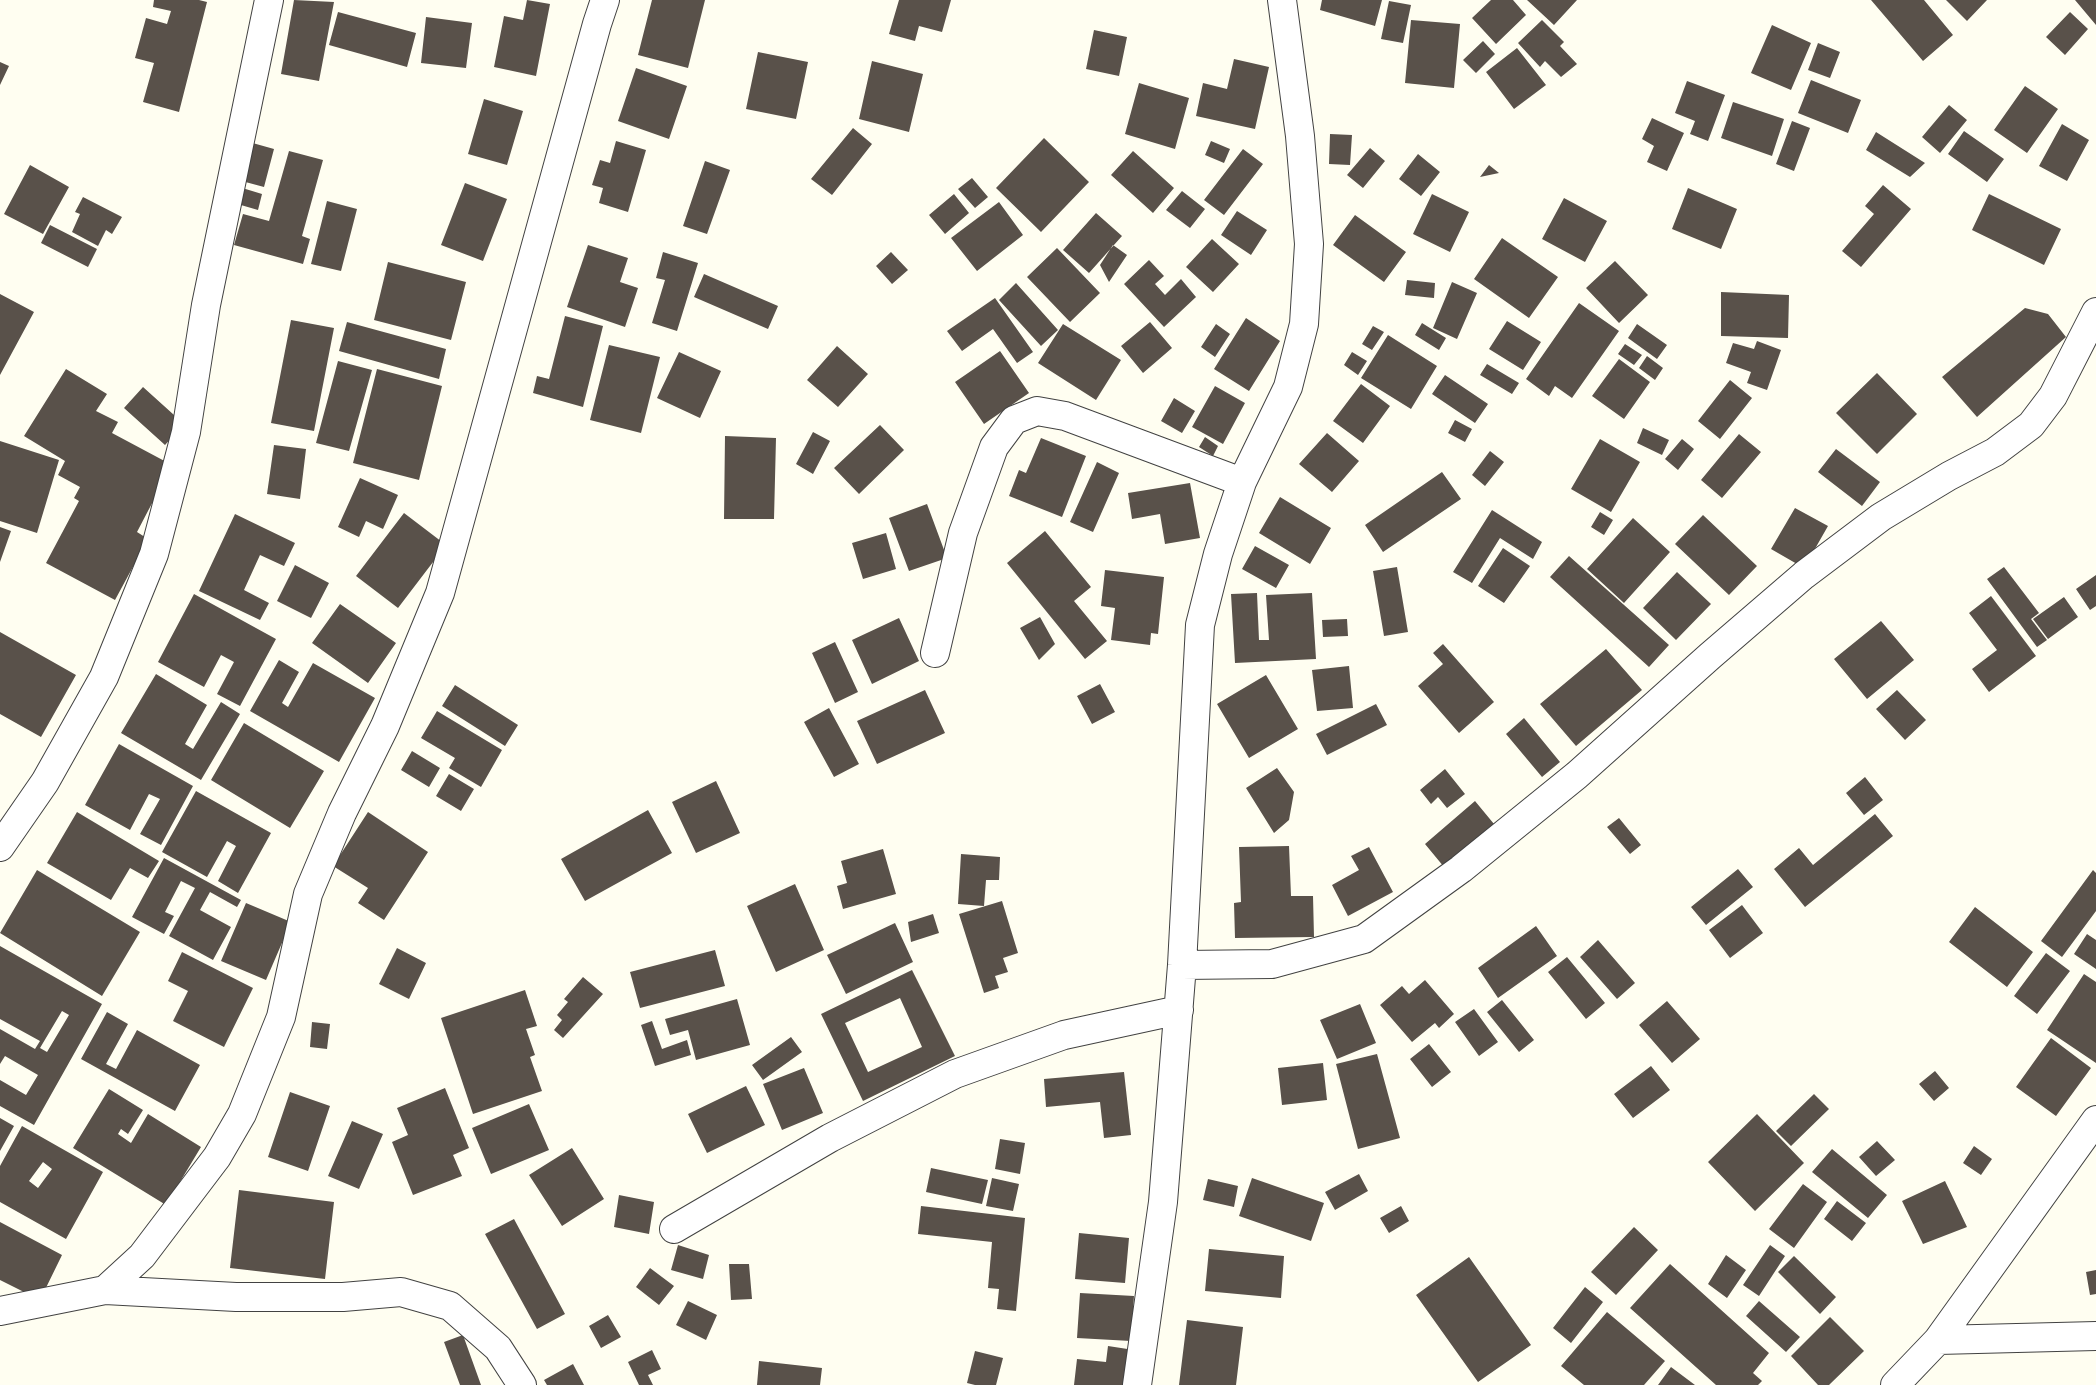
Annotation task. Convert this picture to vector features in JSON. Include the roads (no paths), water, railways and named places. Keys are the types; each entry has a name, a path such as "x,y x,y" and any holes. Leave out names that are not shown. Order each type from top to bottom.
{"street":[{"path":"0,847 45,782 104,677 154,554 186,432 206,304 269,0"},
{"path":"105,1290 142,1256 217,1157 242,1114 281,1016 308,894 342,813 385,726 440,593 597,24 606,0"},
{"path":"1137,1385 1163,1202 1179,1010 1200,625 1218,554 1242,482 1288,387 1304,324 1309,244 1300,136 1282,0"},
{"path":"1182,965 1272,964 1364,939 1461,869 1576,775 1804,575 1881,517 1949,476 1995,452 2031,425 2053,396 2096,312"},
{"path":"935,653 962,533 994,447 1014,420 1037,412 1064,416 1242,482"},
{"path":"674,1229 830,1138 955,1074 1064,1035 1179,1010"},
{"path":"1895,1385 1938,1340 2096,1120"},
{"path":"0,1311 105,1290 236,1297 343,1297 401,1292 450,1306 498,1348 522,1385"},
{"path":"1938,1340 2096,1336"}]}
